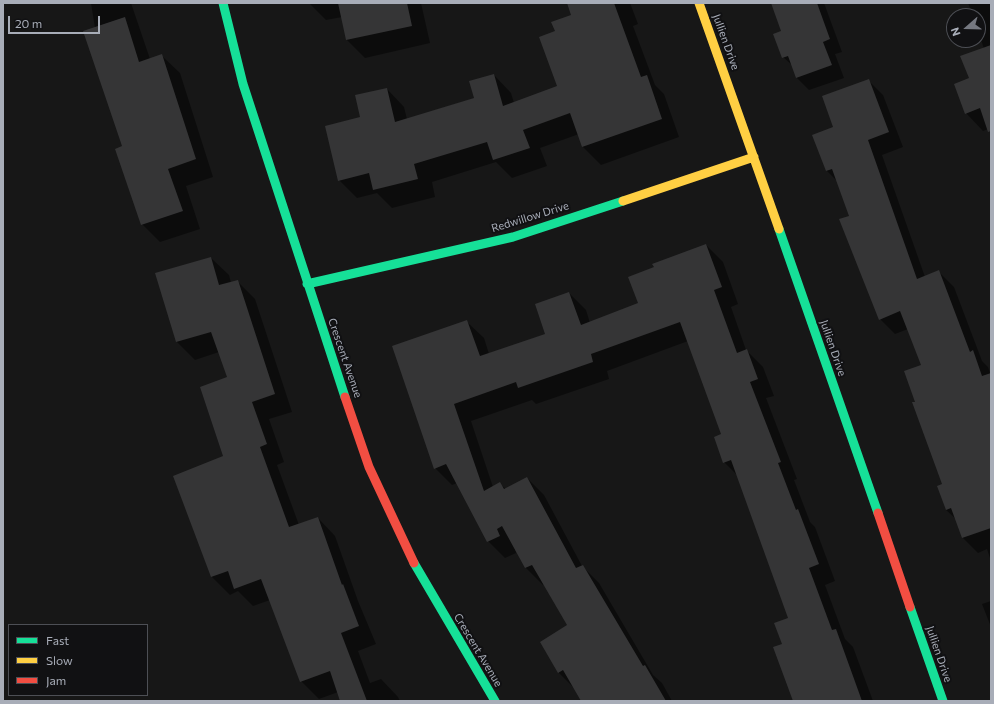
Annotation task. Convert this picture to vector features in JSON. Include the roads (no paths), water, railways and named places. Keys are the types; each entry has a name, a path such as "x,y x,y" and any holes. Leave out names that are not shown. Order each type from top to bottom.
{"street":[{"name":"Crescent Avenue","path":"223,3 243,84 307,284 369,467 421,577 495,701"},
{"name":"Jullien Drive","path":"699,3 943,701"},
{"name":"Redwillow Drive","path":"307,284 513,237 754,157"}]}
